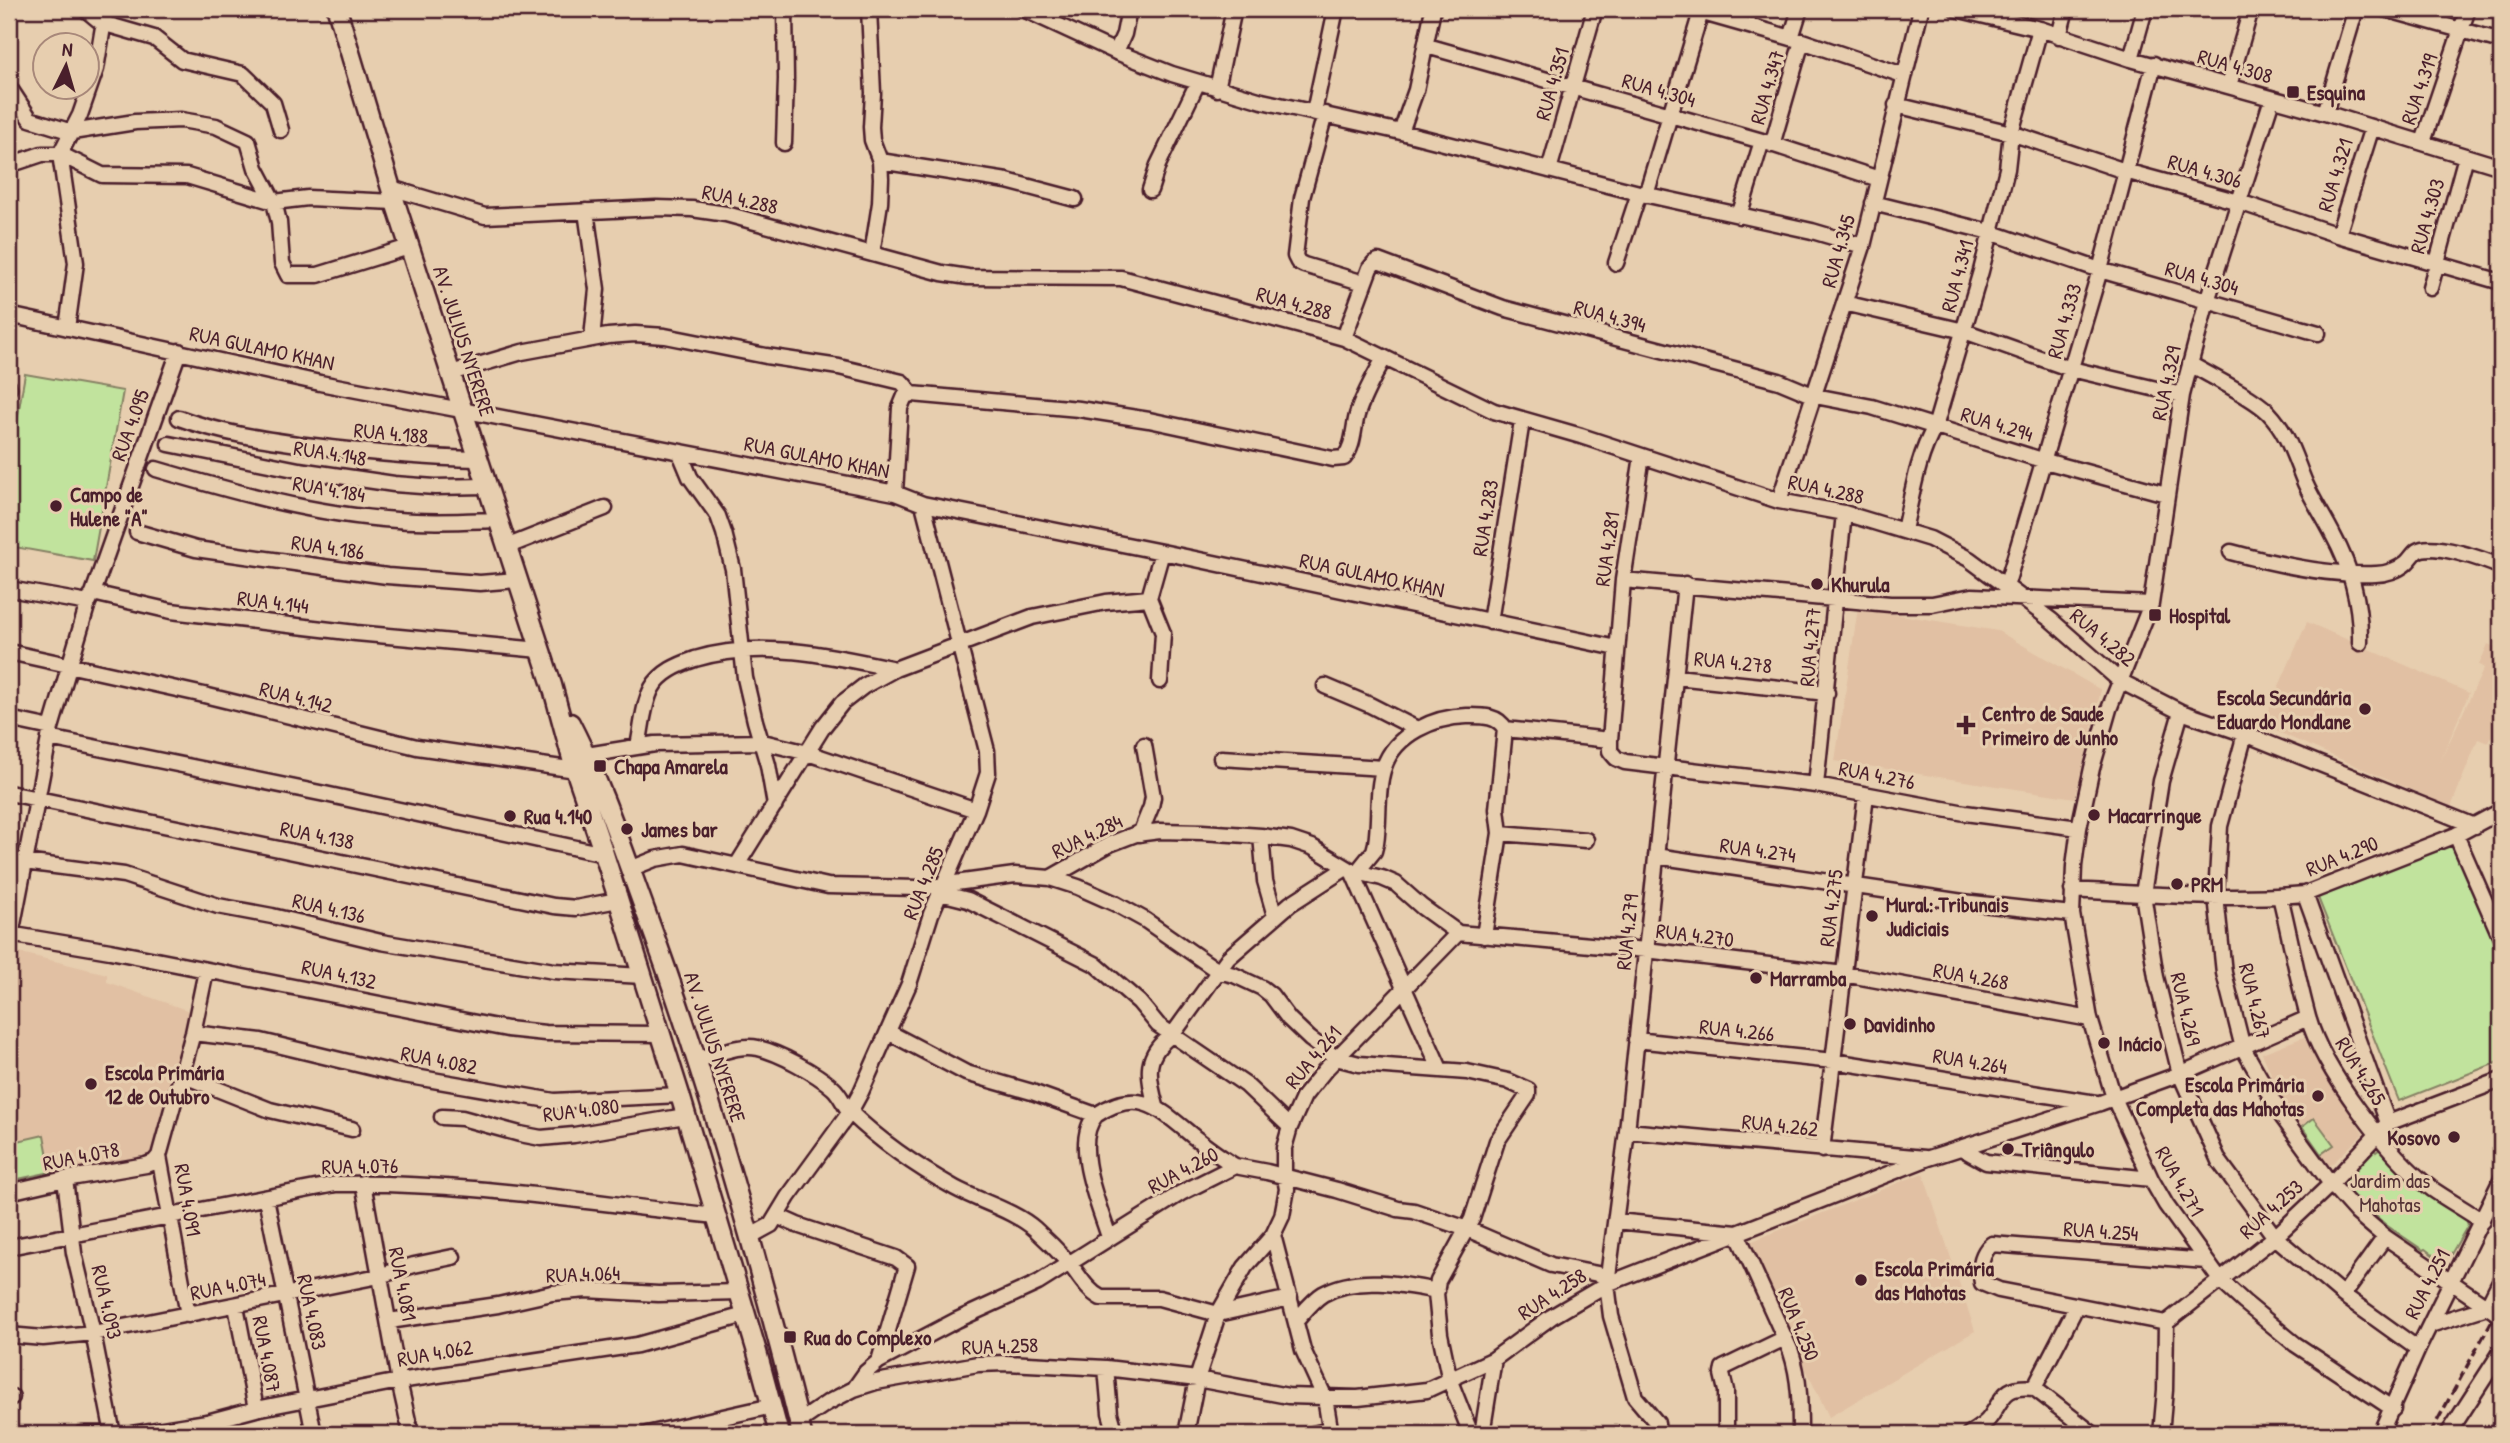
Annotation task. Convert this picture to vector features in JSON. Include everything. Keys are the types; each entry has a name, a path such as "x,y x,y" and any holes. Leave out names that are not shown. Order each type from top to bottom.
{"main road":[{"name":"AV. JULIUS NYERERE","path":"337,9 409,247 552,685 576,770 680,1095 779,1434"},
{"name":"AV. JULIUS NYERERE","path":"552,685 587,755 669,974 749,1237 800,1428"}],"street":[{"path":"85,9 154,38 182,60 243,74 273,103 281,130"},
{"path":"784,143 785,9"},
{"path":"869,9 873,93 871,127 872,140 880,161 880,203 872,254"},
{"path":"1116,52 1124,34 1129,9"},
{"path":"1217,89 1234,9"},
{"path":"1336,9 1320,113 1302,198 1295,256 1298,262 1304,265 1364,283 1344,338"},
{"path":"1401,132 1416,90 1433,9"},
{"name":"RUA 4.351","path":"1549,170 1595,9"},
{"name":"RUA 4.347","path":"1740,216 1767,143 1797,39 1800,9"},
{"name":"RUA 4.345","path":"1779,501 1863,246 1921,9"},
{"name":"RUA 4.308","path":"1956,9 2040,29 2131,59 2325,113 2501,167"},
{"path":"2059,36 2066,9"},
{"path":"2131,59 2145,9"},
{"path":"2229,86 2251,9"},
{"path":"2325,113 2356,9"},
{"path":"2385,9 2501,41"},
{"name":"RUA 4.319","path":"2423,142 2468,9"},
{"path":"1616,263 1670,115 1695,10 1797,39 1903,75"},
{"path":"1031,11 1116,52 1217,89 1401,132 1642,194 1812,231 1863,246"},
{"path":"67,328 76,263 60,155 72,132 96,69 104,16"},
{"name":"RUA 4.341","path":"1903,530 1923,451 1935,427 1964,331 2007,169 2011,133 2040,29"},
{"name":"RUA 4.304","path":"1427,46 1767,143 1879,179"},
{"name":"RUA 4.333","path":"2006,587 2100,270 2154,64"},
{"path":"1150,190 1158,165 1198,82"},
{"path":"9,87 30,119 72,132 169,119 216,126 248,141 256,168 275,202 282,263 288,275 318,275 409,247"},
{"name":"RUA 4.329","path":"2120,681 2149,608 2182,396 2190,364 2207,301 2272,99"},
{"name":"RUA 4.306","path":"1896,105 2011,133 2125,171 2239,202 2338,235 2501,282"},
{"name":"RUA 4.321","path":"2338,235 2372,127"},
{"path":"9,165 42,154 60,155 102,175 187,176 275,202"},
{"name":"RUA 4.303","path":"2430,288 2466,156"},
{"path":"880,161 1007,181 1075,199"},
{"name":"RUA 4.288","path":"275,202 393,195 435,200 485,216 656,208 703,211 726,214 942,273 968,277 1121,278 1344,338 1494,411 1522,421 1642,456 1779,501 1844,513 1930,539 1969,559 2019,596"},
{"name":"RUA 4.304","path":"1873,203 1990,232 2100,270 2318,333"},
{"path":"586,211 597,289 592,338"},
{"name":"RUA 4.394","path":"1364,283 1374,262 1384,262 1503,308 1780,381 1815,396"},
{"path":"1844,303 1964,331 2071,369 2182,396"},
{"name":"RUA GULAMO KHAN","path":"9,315 320,383 895,493 923,505 1162,552 1616,648"},
{"path":"451,373 522,352 622,334 665,336 766,356 820,363 902,382 912,394"},
{"name":"RUA 4.095","path":"10,935 50,733 68,664 179,351"},
{"path":"895,493 900,408 905,396 912,394 1091,410 1333,459 1344,458 1350,451 1365,393 1384,358"},
{"path":"2190,364 2267,411 2294,451 2305,483 2336,540 2350,573 2361,618 2360,643"},
{"name":"RUA 4.294","path":"1815,396 1872,407 2045,461 2166,494"},
{"name":"RUA 4.188","path":"179,418 212,430 249,437 397,456 477,459"},
{"name":"RUA 4.283","path":"1490,622 1522,421"},
{"name":"RUA 4.148","path":"169,444 299,470 394,484 435,487 486,485"},
{"path":"680,453 690,477 722,524 733,569 752,712 763,742 775,805"},
{"name":"RUA 4.281","path":"1609,740 1623,580 1642,456"},
{"name":"RUA 4.184","path":"156,469 283,502 349,515 436,522 498,520"},
{"name":"RUA 4.285","path":"749,1237 767,1229 778,1216 788,1197 850,1112 909,984 931,914 976,810 988,774 989,762 923,505"},
{"path":"506,547 605,508"},
{"name":"RUA 4.277","path":"1816,785 1844,513"},
{"name":"RUA 4.186","path":"137,533 204,551 387,576 480,583 517,580"},
{"path":"2231,552 2269,562 2350,573 2390,572 2407,563 2417,551 2424,549 2461,553 2501,567"},
{"path":"1160,681 1164,634 1149,598 1162,552"},
{"path":"1623,580 1890,604 1932,604 1972,596 2019,596 2149,608"},
{"name":"RUA 4.279","path":"1658,1434 1657,1423 1635,1397 1611,1316 1607,1280 1627,1131 1685,584"},
{"name":"RUA 4.144","path":"9,589 356,633 540,650"},
{"name":"RUA 4.282","path":"2019,596 2120,681 2181,712 2245,734 2475,826"},
{"path":"737,865 823,727 842,703 864,686 895,669 1032,617 1106,602 1149,598"},
{"path":"638,746 652,687 670,670 715,653 742,649 835,656 895,669"},
{"name":"RUA 4.142","path":"9,652 417,747 576,770"},
{"name":"RUA 4.278","path":"1676,677 1827,693"},
{"name":"RUA 4.271","path":"2120,681 2092,768 2079,828 2072,890 2072,914 2107,1101 2166,1205 2221,1280 2295,1344 2393,1409"},
{"path":"1325,686 1418,729"},
{"name":"RUA 4.269","path":"2181,712 2156,802 2143,894 2156,977 2180,1074 2219,1161 2275,1237 2343,1295 2418,1349"},
{"path":"1156,1106 1150,1062 1157,1048 1173,1034 1218,971 1275,916 1290,904 1352,870 1374,851 1384,768 1390,754 1402,739 1418,729 1460,716 1498,720 1505,729 1497,809 1500,833 1484,936"},
{"path":"9,719 50,733 604,853"},
{"path":"1505,729 1609,740"},
{"name":"RUA 4.267","path":"2245,734 2220,826 2216,896 2224,973 2243,1048 2283,1118 2330,1184 2357,1213 2385,1237 2501,1316"},
{"name":"RUA 4.276","path":"1609,740 1610,751 1625,762 1816,785 1965,813 2079,828"},
{"path":"587,755 638,746 763,742 808,753 976,810"},
{"path":"1140,834 1153,797 1144,745"},
{"path":"1221,758 1384,768"},
{"name":"RUA 4.138","path":"9,793 554,906 576,908 618,900"},
{"name":"RUA 4.275","path":"1822,1150 1866,795"},
{"path":"2501,811 2456,835 2501,939"},
{"name":"RUA 4.284","path":"630,869 655,859 682,854 828,886 942,889 1015,876 1050,878 1110,844 1140,834 1160,831 1261,836 1291,840 1312,847 1352,870 1396,884 1455,936"},
{"path":"1500,833 1586,841"},
{"name":"RUA 4.290","path":"2072,890 2216,896 2305,894 2456,835"},
{"path":"1261,836 1265,881 1275,916"},
{"name":"RUA 4.274","path":"1656,856 1963,902 2072,914"},
{"name":"RUA 4.136","path":"9,860 124,875 218,906 415,948 554,971 643,976"},
{"path":"1352,870 1440,1069"},
{"path":"1050,878 1090,892 1145,920 1218,971 1262,988 1272,995 1289,1019 1310,1039 1336,1058 1359,1064 1440,1069 1508,1081 1528,1092 1497,1141 1468,1229 1438,1281 1440,1334 1450,1381 1471,1434"},
{"path":"942,889 1096,964 1139,1002 1158,1025 1246,1085 1290,1127"},
{"path":"2305,894 2388,1124"},
{"name":"RUA 4.265","path":"2280,896 2308,1018 2326,1059 2377,1135 2399,1159 2432,1189 2482,1221"},
{"name":"RUA 4.132","path":"10,935 110,951 507,1029 545,1033 661,1034"},
{"name":"RUA 4.270","path":"1455,936 1484,936 1646,950 1844,974"},
{"name":"RUA 4.261","path":"1273,1235 1285,1207 1287,1189 1283,1160 1290,1127 1304,1096 1336,1058 1455,936"},
{"name":"RUA 4.091","path":"188,1315 159,1156 193,1033 206,971"},
{"name":"RUA 4.268","path":"1844,974 2090,1019"},
{"name":"RUA 4.258","path":"800,1428 827,1403 853,1389 876,1382 978,1364 1106,1368 1197,1378 1288,1396 1325,1398 1411,1394 1450,1381 1494,1359 1607,1280 1737,1233 1928,1158 2107,1101 2180,1074 2308,1018"},
{"path":"888,1032 966,1073 1032,1092 1096,1115"},
{"name":"RUA 4.082","path":"193,1033 261,1041 398,1074 554,1101 680,1095"},
{"name":"RUA 4.266","path":"1636,1040 1833,1061"},
{"path":"696,1060 745,1047 756,1047 789,1061 832,1087 850,1112 882,1140 953,1187 1034,1228 1069,1264 1092,1293 1101,1298 1159,1298 1219,1314 1290,1298"},
{"name":"RUA 4.264","path":"1833,1061 2107,1101"},
{"path":"182,1075 270,1110 352,1129"},
{"name":"RUA 4.253","path":"2166,1323 2275,1237 2388,1124 2501,1080"},
{"path":"1109,1237 1086,1155 1086,1133 1090,1122 1105,1109 1132,1101 1156,1106 1235,1166"},
{"name":"RUA 4.080","path":"442,1117 462,1118 520,1135 541,1138 685,1116"},
{"name":"RUA 4.262","path":"1627,1131 1928,1158"},
{"path":"1961,1148 1986,1162 2151,1179"},
{"name":"RUA 4.078","path":"9,1192 146,1165 159,1156"},
{"name":"RUA 4.260","path":"853,1389 878,1361 957,1320 1038,1283 1181,1193 1235,1166 1252,1168 1414,1212 1468,1229 1551,1265 1607,1280"},
{"name":"RUA 4.093","path":"65,1179 74,1253 114,1434"},
{"name":"RUA 4.251","path":"2380,1434 2418,1349 2501,1180"},
{"name":"RUA 4.076","path":"9,1247 336,1184 363,1183 483,1191 716,1216"},
{"name":"RUA 4.081","path":"363,1183 411,1434"},
{"name":"RUA 4.083","path":"266,1198 314,1434"},
{"path":"778,1216 796,1225 904,1262 907,1271 878,1361"},
{"path":"1616,1221 1737,1233"},
{"name":"RUA 4.250","path":"1737,1233 1797,1369 1800,1434"},
{"path":"1273,1235 1303,1350 1325,1398 1331,1432 1312,1434"},
{"path":"1185,1434 1197,1378 1219,1314 1245,1267 1273,1235"},
{"path":"2343,1295 2385,1237"},
{"name":"RUA 4.254","path":"2166,1323 1999,1290 1982,1283 1980,1272 1984,1251 1992,1244 2206,1261"},
{"name":"RUA 4.074","path":"9,1335 43,1338 93,1333 287,1296 453,1257"},
{"path":"2430,1325 2487,1307 2501,1279"},
{"path":"1296,1321 1324,1293 1346,1286 1392,1284 1437,1291"},
{"name":"RUA 4.064","path":"389,1321 498,1306 552,1293 587,1290 658,1294 738,1292"},
{"name":"RUA 4.087","path":"236,1306 256,1409"},
{"path":"2034,1388 2073,1313"},
{"name":"RUA 4.062","path":"132,1434 208,1428 256,1409 399,1381 480,1367 615,1350 745,1315"},
{"path":"2161,1434 2166,1323"},
{"path":"1726,1434 1723,1368 1785,1338"},
{"path":"2448,1434 2501,1352"},
{"path":"1482,1434 1494,1359"},
{"path":"1106,1368 1110,1413 1116,1434"},
{"path":"1969,1434 1989,1419 2000,1398 2011,1389 2034,1388 2093,1434"},
{"path":"646,1434 772,1406"},
{"path":"2498,1434 2501,1426"},
{"path":"82,1434 107,1434"}],"shaded area":[{"name":"Centro de Saude Primeiro de Junho","path":"1858,608 1998,631 2101,690 2075,798 1835,761"},
{"name":"Escola Secundária Eduardo Mondlane","path":"2307,622 2469,693 2440,762 2484,668 2479,665 2488,644 2501,650 2501,741 2490,737 2488,743 2478,739 2451,807 2262,725"},
{"name":"Escola Primária 12 de Outubro","path":"9,950 107,974 107,982 195,1013 150,1154 9,1185"},
{"path":"2304,1037 2363,1134 2331,1165 2326,1165 2289,1115 2262,1053"},
{"name":"Escola Primária das Mahotas","path":"1923,1173 1975,1331 1829,1417 1745,1244"}],"green space":[{"name":"Campo de Hulene \"A\"","path":"25,374 123,391 93,561 9,546 9,466"},
{"path":"2454,841 2501,961 2501,1061 2399,1101 2317,895"},
{"path":"2314,1118 2334,1145 2321,1154 2302,1127"},
{"path":"44,1135 51,1172 9,1181 9,1143"},
{"name":"Jardim das Mahotas","path":"2372,1147 2376,1152 2381,1148 2464,1213 2468,1225 2450,1256 2438,1259 2423,1250 2386,1225 2342,1186 2342,1177"}],"railway":[{"path":"2430,1434 2501,1304"}],"place":[{"name":"Esquina","path":"2293,92"},
{"name":"Campo de Hulene \"A\"","path":"56,506"},
{"name":"Khurula","path":"1817,584"},
{"name":"Hospital","path":"2155,615"},
{"name":"Escola Secundária Eduardo Mondlane","path":"2365,709"},
{"name":"Centro de Saude Primeiro de Junho","path":"1966,725"},
{"name":"Chapa Amarela","path":"600,766"},
{"name":"Macarringue","path":"2094,815"},
{"name":"Rua 4.140","path":"510,816"},
{"name":"James bar","path":"627,829"},
{"name":"PRM","path":"2177,884"},
{"name":"Mural: Tribunais Judiciais","path":"1872,916"},
{"name":"Marramba","path":"1756,978"},
{"name":"Davidinho","path":"1850,1024"},
{"name":"Inácio","path":"2104,1043"},
{"name":"Escola Primária 12 de Outubro","path":"91,1084"},
{"name":"Escola Primária Completa das Mahotas","path":"2318,1096"},
{"name":"Kosovo","path":"2454,1137"},
{"name":"Triângulo","path":"2008,1149"},
{"name":"Escola Primária das Mahotas","path":"1861,1280"},
{"name":"Rua do Complexo","path":"790,1337"}]}
